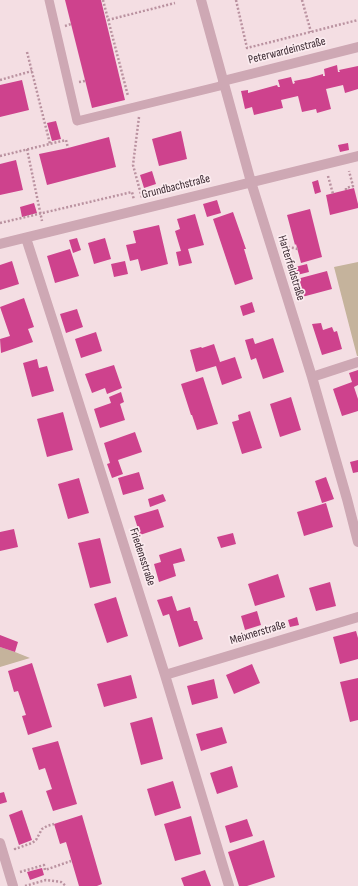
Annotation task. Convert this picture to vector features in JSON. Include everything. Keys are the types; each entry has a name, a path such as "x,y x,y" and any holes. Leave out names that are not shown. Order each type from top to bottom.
{"street":[{"name":"Harterfeldstraße","path":"201,0 251,182 312,377 358,542"},
{"name":"Peterwardeinstraße","path":"224,83 358,47"},
{"name":"Grundbachstraße","path":"0,244 358,156"},
{"name":"Friedensstraße","path":"26,238 165,675 229,886"},
{"path":"312,377 358,362"},
{"name":"Meixnerstraße","path":"165,675 358,617"},
{"path":"0,844 13,886"}],"lane":[{"path":"49,0 77,121 140,106 224,83"}],"path":[{"path":"103,0 130,108"},
{"path":"236,0 247,48 358,20"},
{"path":"302,0 311,32"},
{"path":"108,20 175,3"},
{"path":"27,52 50,144"},
{"path":"0,80 32,70"},
{"path":"140,106 132,165 141,209"},
{"path":"0,156 66,140 68,148"},
{"path":"27,149 45,233"},
{"path":"346,159 353,186 346,188 346,190"},
{"path":"325,164 333,194"},
{"path":"0,223 132,192 141,209"},
{"path":"0,844 13,842 15,849 32,843 36,840 42,830 47,826 54,824"},
{"path":"10,875 44,864 45,870 71,861"},
{"path":"25,886 46,880 61,882 66,886"}],"shaded area":[{"path":"358,262 358,356 357,356 334,267"},
{"path":"0,647 15,652 30,658 0,667"}],"building":[{"path":"65,0 101,0 125,100 92,108"},
{"path":"337,65 338,72 340,72 339,70 358,66 358,89 345,93 343,85 326,89 331,109 317,113 316,109 302,112 298,96 281,100 283,108 254,115 252,107 245,109 241,91 248,90 248,93 277,85 280,87 278,80 291,77 293,84 295,83 294,81 323,74 323,76 325,76 324,69"},
{"path":"22,80 29,110 0,117 0,85"},
{"path":"56,121 61,139 52,141 47,123"},
{"path":"181,131 187,159 159,166 152,139"},
{"path":"109,137 116,167 47,185 39,154"},
{"path":"348,143 349,150 340,152 338,145"},
{"path":"16,160 23,190 0,195 0,164"},
{"path":"152,171 156,184 144,188 140,175"},
{"path":"318,180 321,192 315,194 312,182"},
{"path":"354,188 358,208 330,215 326,195"},
{"path":"217,200 221,213 207,217 203,204"},
{"path":"34,203 37,213 22,217 20,207"},
{"path":"310,209 322,257 301,263 287,215"},
{"path":"233,212 246,249 244,249 253,279 235,285 213,219"},
{"path":"195,214 204,245 188,249 192,263 179,266 176,252 181,251 175,231 180,229 177,219"},
{"path":"159,225 168,264 141,271 138,259 130,261 126,245 136,243 133,231"},
{"path":"77,238 81,250 73,253 69,240"},
{"path":"105,238 111,259 94,264 88,243"},
{"path":"70,249 79,276 55,283 47,256"},
{"path":"12,261 19,284 0,290 0,265"},
{"path":"125,261 128,274 114,277 111,264"},
{"path":"307,264 309,272 297,275 295,267"},
{"path":"327,271 332,289 302,297 297,279"},
{"path":"24,298 34,327 28,329 33,342 1,353 0,339 10,336 0,307"},
{"path":"252,302 255,312 243,316 240,306"},
{"path":"77,309 83,327 66,333 60,314"},
{"path":"321,323 323,330 332,327 334,332 337,331 342,349 322,355 312,324"},
{"path":"96,332 102,351 81,358 75,339"},
{"path":"253,338 255,344 273,338 284,372 263,379 256,358 251,360 245,340"},
{"path":"214,344 220,362 235,357 242,378 222,385 216,366 196,372 190,350"},
{"path":"37,359 39,368 47,366 54,391 32,397 23,363"},
{"path":"114,365 122,388 107,394 105,388 92,393 85,374"},
{"path":"358,370 358,385 354,387 358,399 358,411 342,416 333,389 352,382 349,373"},
{"path":"203,377 218,424 197,430 181,384"},
{"path":"121,392 124,402 120,404 125,420 100,428 94,409 111,403 109,397"},
{"path":"291,397 301,430 280,437 270,404"},
{"path":"250,411 262,448 242,454 232,422 239,420 238,415"},
{"path":"63,412 73,450 47,457 37,419"},
{"path":"135,432 142,452 118,460 123,474 112,478 107,464 110,463 104,443"},
{"path":"358,460 358,472 353,473 350,462"},
{"path":"139,472 144,489 123,495 118,478"},
{"path":"326,477 334,499 322,503 315,481"},
{"path":"79,478 89,513 68,519 58,484"},
{"path":"163,494 166,501 150,507 148,499"},
{"path":"326,503 333,527 304,536 297,512"},
{"path":"158,509 164,527 140,535 134,516"},
{"path":"14,529 18,547 0,551 0,532"},
{"path":"233,533 236,544 221,548 217,537"},
{"path":"100,538 111,583 90,588 78,543"},
{"path":"181,548 185,561 173,564 176,576 159,582 154,564 161,562 159,555"},
{"path":"278,574 285,597 255,606 248,584"},
{"path":"330,582 336,606 316,611 309,588"},
{"path":"172,596 177,611 190,607 194,621 197,621 203,639 179,647 169,614 163,616 157,600"},
{"path":"116,597 128,636 107,643 94,604"},
{"path":"257,611 261,625 245,630 241,616"},
{"path":"297,617 299,625 290,627 288,620"},
{"path":"356,631 358,638 358,659 340,664 333,637"},
{"path":"0,635 18,642 15,652 0,647"},
{"path":"32,663 52,727 28,735 22,716 26,715 18,691 14,692 8,671"},
{"path":"252,664 260,683 234,694 226,675"},
{"path":"131,675 137,698 104,707 97,684"},
{"path":"358,678 358,720 350,722 340,682"},
{"path":"214,679 218,698 192,705 187,686"},
{"path":"152,717 163,759 141,765 130,723"},
{"path":"222,727 227,743 201,751 196,734"},
{"path":"58,741 77,804 53,811 46,791 52,789 45,768 39,770 32,748"},
{"path":"232,766 238,787 217,794 210,773"},
{"path":"173,781 181,808 155,816 147,789"},
{"path":"4,792 7,802 0,804 0,793"},
{"path":"22,810 32,840 19,845 9,815"},
{"path":"82,815 102,884 97,886 79,886 66,842 60,844 54,824"},
{"path":"191,816 201,854 175,861 164,824"},
{"path":"247,819 253,836 230,843 225,826"},
{"path":"264,840 275,877 247,886 239,886 228,852"},
{"path":"42,868 44,875 30,880 27,872"},
{"path":"205,870 211,886 184,886 181,878"}]}
